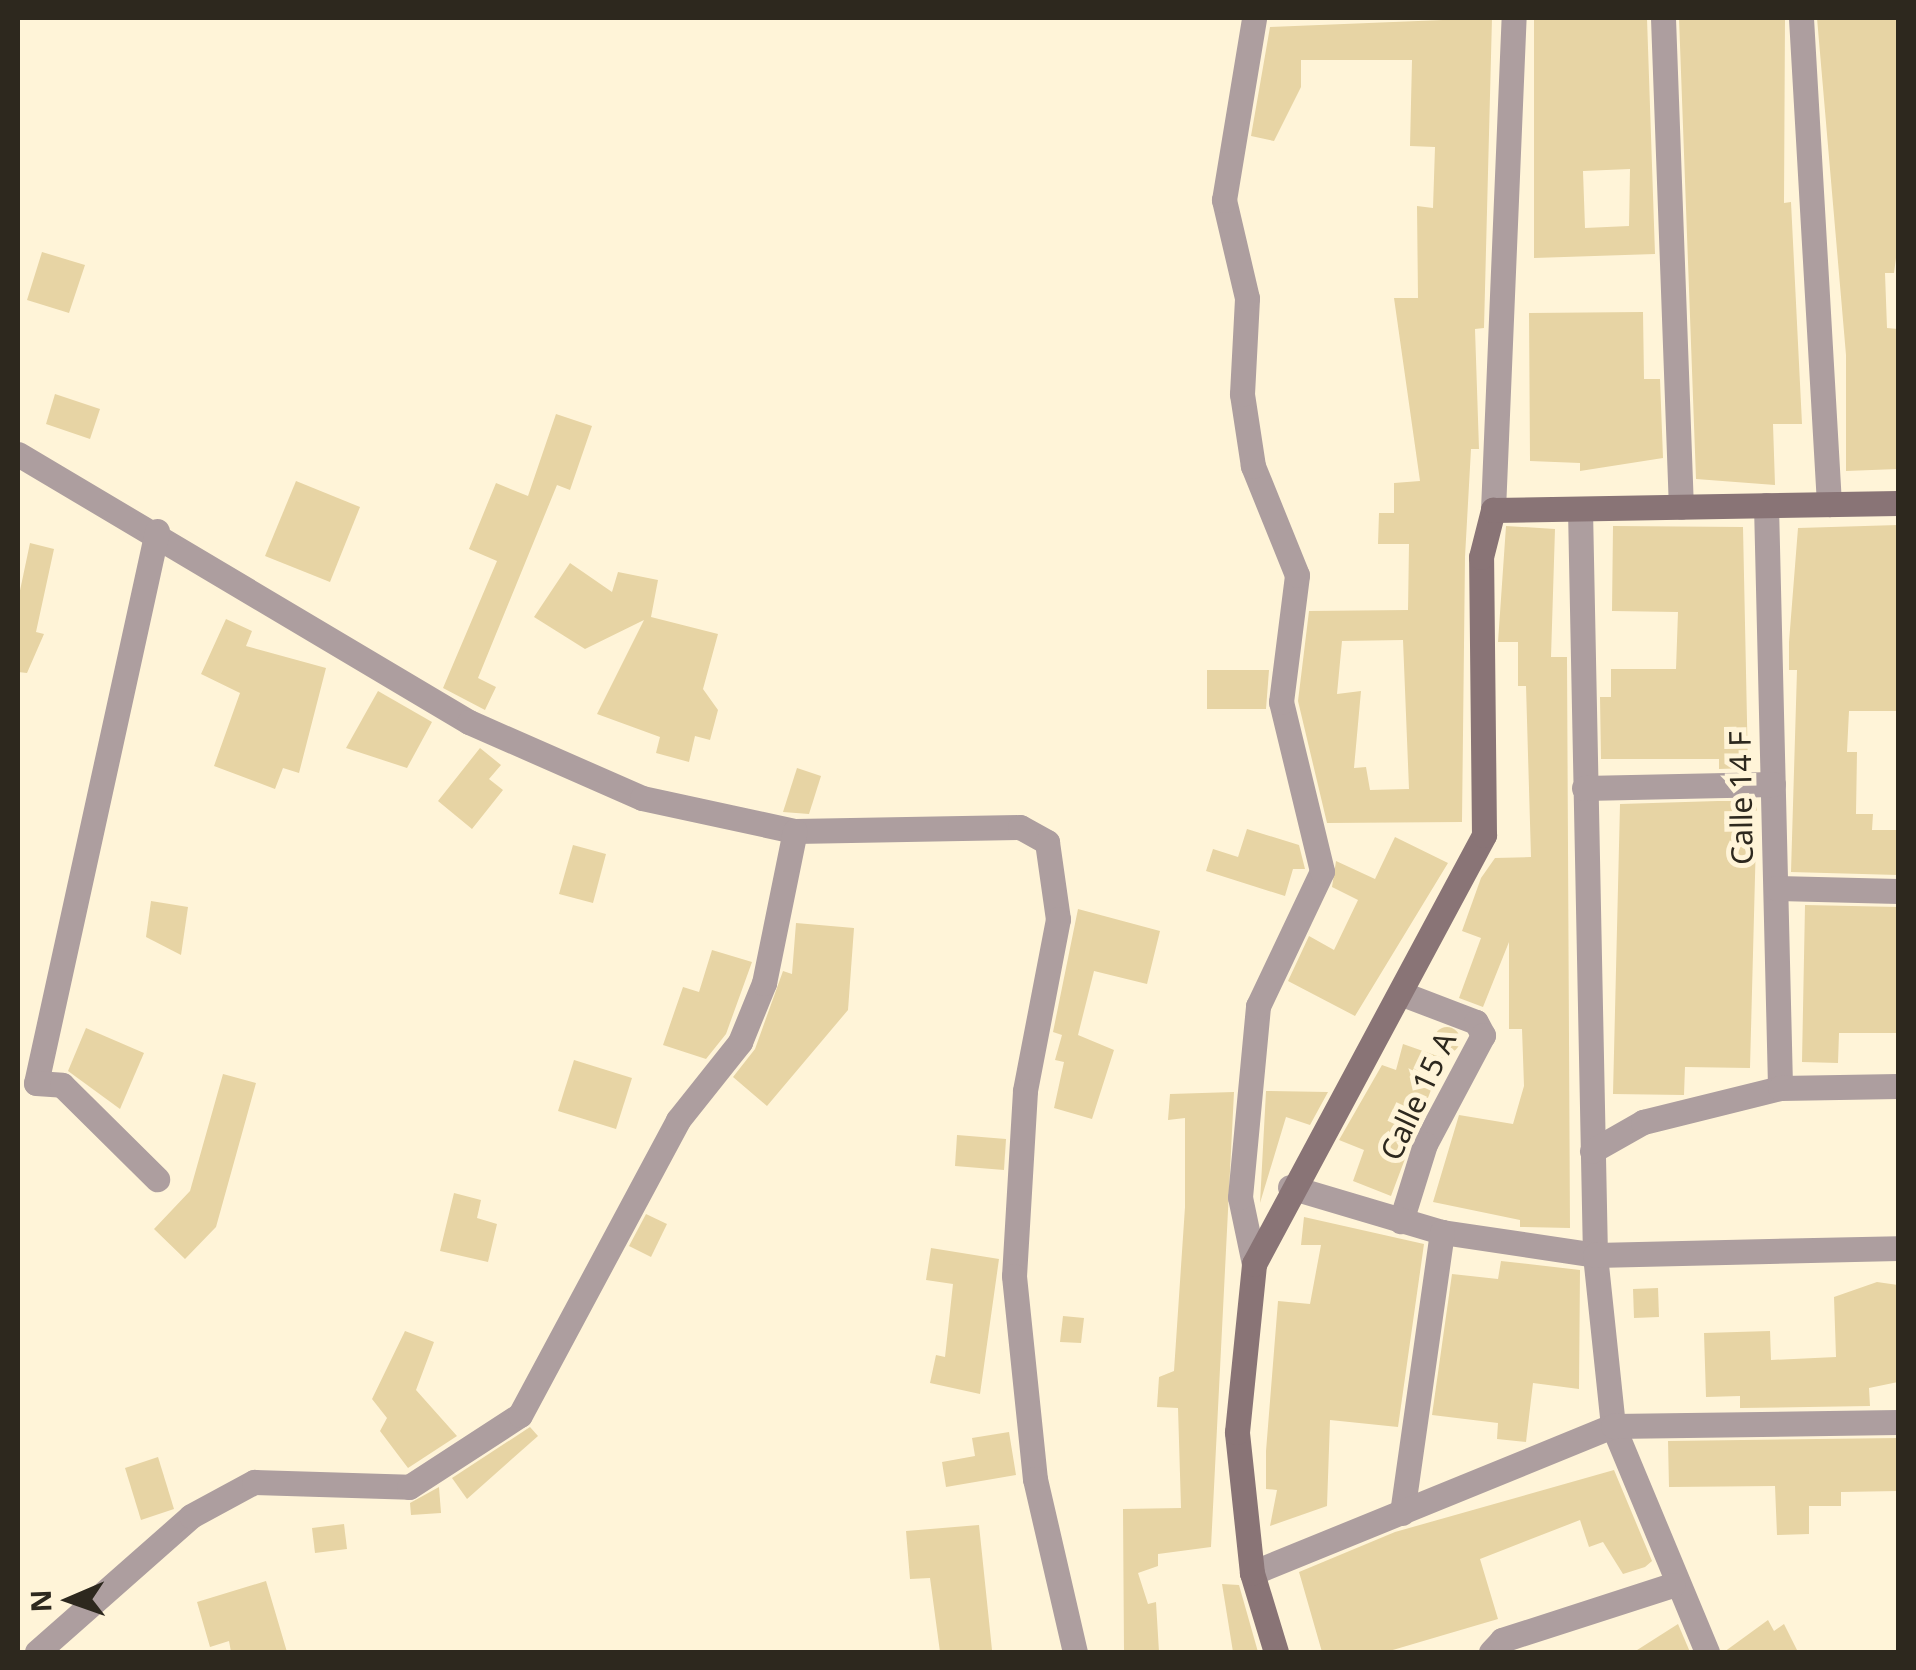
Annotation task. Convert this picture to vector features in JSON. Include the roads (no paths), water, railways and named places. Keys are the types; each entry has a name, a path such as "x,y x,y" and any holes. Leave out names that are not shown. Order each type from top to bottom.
{"main road":[{"path":"1276,1652 1252,1573 1237,1432 1254,1264 1290,1187 1484,834 1481,557 1494,510 1898,502"}],"street":[{"path":"1254,18 1224,200 1247,298 1242,394 1252,466 1297,575 1281,702 1322,870 1258,1006 1240,1197 1254,1264"},
{"path":"1494,510 1514,18"},
{"path":"1663,18 1681,506"},
{"path":"1801,18 1828,504"},
{"path":"18,454 156,531 469,722 642,798 795,831 1020,827 1047,842 1058,919 1025,1091 1014,1276 1035,1479 1075,1652"},
{"name":"Calle 14 F","path":"1766,505 1780,1088"},
{"path":"1580,509 1595,1255 1613,1426 1672,1586 1707,1652"},
{"path":"156,531 36,1083 62,1085 156,1179"},
{"path":"1584,788 1774,784"},
{"path":"37,1652 191,1516 254,1482 409,1486 520,1415 678,1120 740,1042 764,982 795,831"},
{"path":"1776,888 1898,891"},
{"name":"Calle 15 A","path":"1400,993 1476,1022 1483,1034 1425,1144 1401,1221"},
{"path":"1592,1151 1643,1122 1780,1088 1898,1086"},
{"path":"1290,1187 1442,1232 1595,1255 1898,1248"},
{"path":"1402,1513 1442,1232"},
{"path":"1252,1573 1613,1426 1898,1422"},
{"path":"1491,1652 1502,1640 1672,1586"}]}
